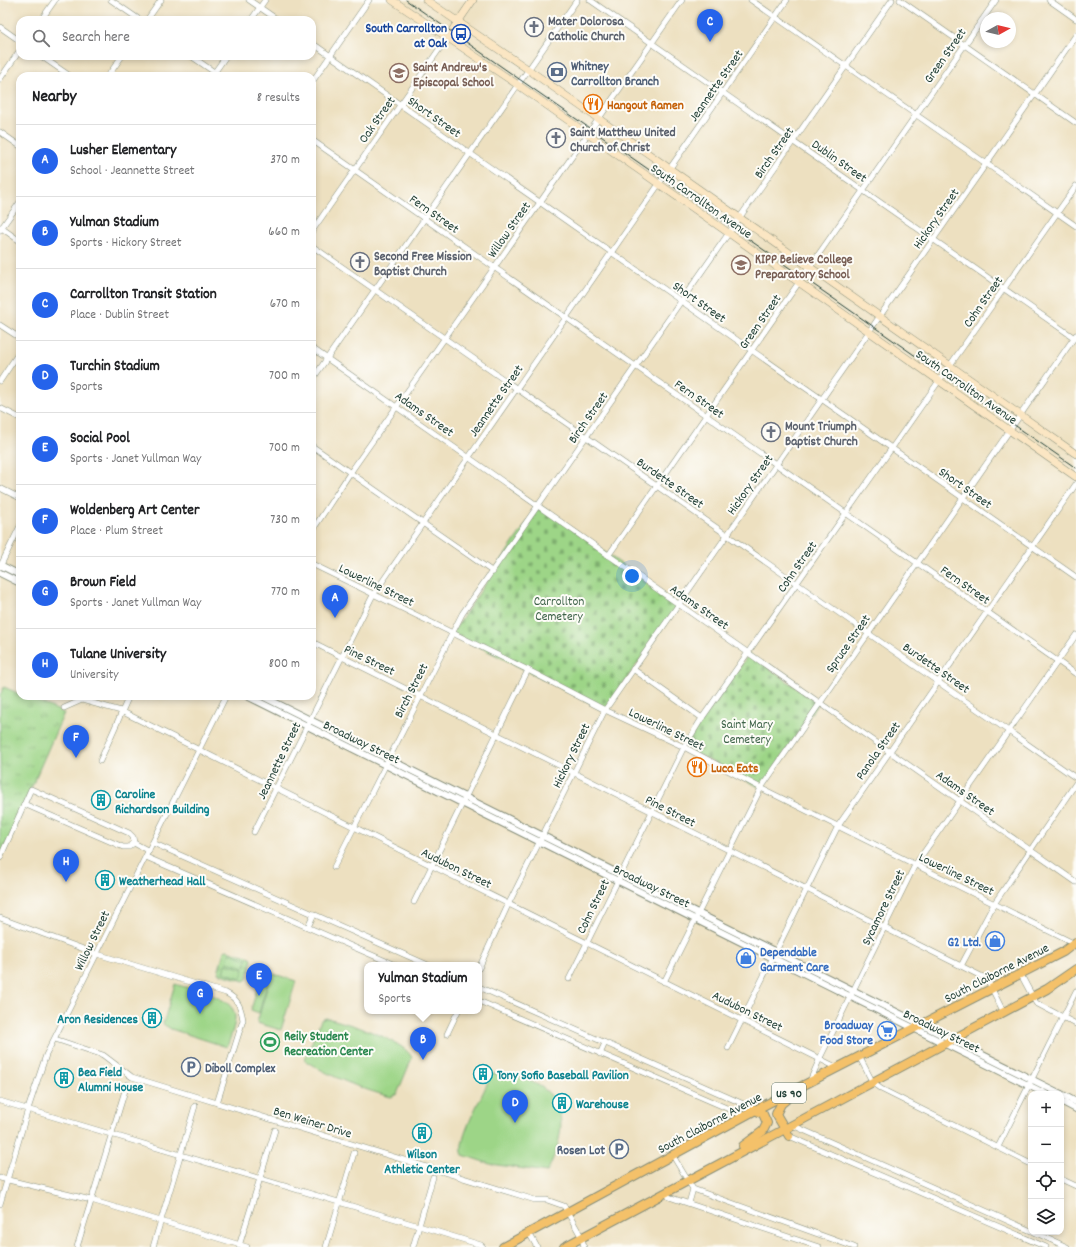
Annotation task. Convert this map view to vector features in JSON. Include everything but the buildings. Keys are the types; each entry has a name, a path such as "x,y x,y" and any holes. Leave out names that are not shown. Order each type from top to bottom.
{"main road":[{"name":"South Carrollton Avenue","path":"392,0 518,85 1076,477"},
{"name":"South Carrollton Avenue","path":"426,0 529,70 1076,454"},
{"name":"Oak Street","path":"447,38 473,0"},
{"name":"South Claiborne Avenue","path":"503,1247 745,1116 752,1108 838,1068 992,987 1063,952 1076,943"},
{"name":"US 90","path":"564,1247 707,1170 787,1132 792,1125 1060,982 1076,970"},
{"path":"787,1132 776,1117 778,1108 788,1098 822,1075"},
{"path":"707,1170 765,1129 767,1123 765,1116 752,1108"}],"street":[{"path":"44,16 55,0"},
{"path":"111,0 134,16"},
{"path":"150,16 161,0"},
{"path":"249,0 272,16"},
{"path":"254,16 265,0"},
{"path":"316,76 369,0"},
{"path":"316,374 577,0"},
{"name":"Dublin Street","path":"590,0 1075,337"},
{"name":"Willow Street","path":"316,525 350,473 682,0"},
{"path":"751,0 1076,226"},
{"name":"Jeannette Street","path":"254,832 277,789 373,595 787,0"},
{"name":"Birch Street","path":"334,867 419,695 462,614 493,572 892,0"},
{"path":"900,0 1076,123"},
{"name":"Green Street","path":"608,556 996,0"},
{"path":"1049,0 1076,19"},
{"path":"0,27 16,38"},
{"name":"Hickory Street","path":"482,962 508,905 605,710 1076,35"},
{"name":"Oak Street","path":"316,226 447,38"},
{"name":"Short Street","path":"316,47 1076,577"},
{"path":"0,79 16,56"},
{"path":"48,60 64,72"},
{"path":"111,72 119,60"},
{"path":"196,60 211,72"},
{"path":"214,72 223,60"},
{"path":"0,132 16,143"},
{"name":"Fern Street","path":"316,143 1076,674"},
{"name":"Cohn Street","path":"568,979 684,748 702,718 749,654 1076,186"},
{"path":"16,208 1,229 16,238"},
{"name":"Burdette Street","path":"316,249 1076,778"},
{"path":"0,325 16,335"},
{"name":"Spruce Street","path":"664,982 760,788 1075,337"},
{"name":"Adams Street","path":"316,351 469,456 608,556 1076,882"},
{"path":"0,381 16,357"},
{"path":"0,408 16,416"},
{"path":"316,449 493,572"},
{"name":"Panola Street","path":"728,1048 838,826 1076,484"},
{"path":"0,488 16,496"},
{"path":"16,534 0,566 16,573"},
{"name":"Lowerline Street","path":"316,566 528,670 915,865 1076,943"},
{"path":"0,573 16,581"},
{"name":"Sycamore Street","path":"810,1081 915,865 1076,635"},
{"name":"Pine Street","path":"316,644 806,890 987,979 1004,1012"},
{"path":"633,669 702,718"},
{"path":"414,902 528,670"},
{"name":"Audubon Street","path":"64,708 82,700 121,712 838,1068"},
{"path":"100,761 127,700"},
{"name":"Willow Street","path":"0,1204 28,1108 46,1055 224,700"},
{"name":"Broadway Street","path":"256,700 309,723 464,800 543,836 619,877 697,916 776,952 853,990 917,1026 945,1044 1054,1091"},
{"name":"Broadway Street","path":"269,700 309,723"},
{"path":"961,966 994,904 1076,783"},
{"path":"0,858 31,789 129,832 134,843 149,851"},
{"name":"Broadway Street","path":"464,800 540,842 619,877"},
{"path":"24,804 123,847 129,847 134,843"},
{"path":"153,844 421,962"},
{"path":"146,857 388,962"},
{"path":"308,927 314,914"},
{"name":"Broadway Street","path":"697,916 772,958 850,997 953,1040 1031,1082 1042,1091"},
{"path":"0,918 98,954 226,993 238,1002 243,1020 216,1103"},
{"path":"1020,973 1036,1003 1076,1024"},
{"path":"482,988 752,1108"},
{"path":"998,1147 1064,1018 1076,991"},
{"path":"482,1003 745,1116"},
{"path":"447,1034 457,1014"},
{"name":"Ben Weiner Drive","path":"55,1039 103,1055 132,1077 535,1200 547,1200 564,1206 568,1212"},
{"path":"600,1054 605,1043"},
{"path":"859,1056 873,1083 881,1089 1029,1163"},
{"path":"77,1247 90,1200 127,1084"},
{"name":"Broadway Street","path":"1064,1096 1076,1102"},
{"path":"0,1101 28,1108 340,1202 481,1245 483,1247"},
{"path":"1064,1103 1076,1109"},
{"path":"153,1247 195,1106"},
{"path":"792,1125 1028,1229"},
{"path":"239,1246 275,1130"},
{"path":"787,1132 862,1167 1046,1247"},
{"path":"326,1247 354,1153"},
{"path":"672,1156 693,1190 854,1247"},
{"path":"862,1167 866,1158"},
{"path":"413,1247 433,1177"},
{"path":"0,1178 90,1200 239,1246 247,1247"},
{"path":"1064,1180 1076,1186"},
{"path":"689,1203 693,1190"},
{"path":"666,1192 669,1197 819,1247"},
{"path":"940,1200 944,1192"},
{"path":"568,1212 582,1238 584,1247"},
{"path":"784,1235 787,1224"},
{"path":"1016,1234 1019,1225"},
{"path":"529,1233 537,1247"},
{"path":"1041,1235 1067,1247"}],"green space":[{"name":"Carrollton Cemetery","path":"539,505 678,605 605,710 452,633"},
{"name":"Saint Mary Cemetery","path":"749,654 818,703 761,788 684,747"},
{"path":"4,687 16,692 16,700 35,700 64,713 0,859 0,695"},
{"path":"227,950 251,957 252,960 247,979 244,981 218,973 224,951"},
{"path":"229,953 247,959 245,967 227,962"},
{"path":"226,964 244,969 241,978 223,972"},
{"path":"271,973 296,981 281,1030 257,1023"},
{"path":"260,979 268,981 259,1013 251,1010"},
{"path":"175,984 220,999 228,1004 233,1010 235,1017 234,1025 227,1047 171,1029 163,1024"},
{"path":"326,1018 346,1023 387,1038 407,1051 412,1058 397,1094 391,1097 358,1087 307,1062 305,1059 321,1020"},
{"path":"491,1074 510,1075 523,1078 542,1087 552,1097 558,1107 561,1119 558,1145 547,1172 490,1164 463,1155 463,1139"}],"tram line":[{"path":"406,0 1076,468"}],"place":[{"name":"Mater Dolorosa Catholic Church","path":"534,27"},
{"name":"South Carrollton at Oak","path":"461,34"},
{"name":"Carrollton Transit Station","path":"710,42"},
{"name":"Whitney Carrollton Branch","path":"557,72"},
{"name":"Saint Andrew's Episcopal School","path":"399,73"},
{"name":"Hangout Ramen","path":"593,104"},
{"name":"Saint Matthew United Church of Christ","path":"556,138"},
{"name":"Second Free Mission Baptist Church","path":"360,262"},
{"name":"KIPP Believe College Preparatory School","path":"741,265"},
{"name":"Mount Triumph Baptist Church","path":"771,432"},
{"name":"Lusher Elementary","path":"335,618"},
{"name":"Woldenberg Art Center","path":"76,758"},
{"name":"Luca Eats","path":"697,767"},
{"name":"Caroline Richardson Building","path":"101,800"},
{"name":"Weatherhead Hall","path":"105,880"},
{"name":"Tulane University","path":"66,882"},
{"name":"G2 Ltd.","path":"995,941"},
{"name":"Dependable Garment Care","path":"746,958"},
{"name":"Social Pool","path":"259,996"},
{"name":"Brown Field","path":"200,1014"},
{"name":"Aron Residences","path":"152,1018"},
{"name":"Broadway Food Store","path":"887,1031"},
{"name":"Reily Student Recreation Center","path":"270,1042"},
{"name":"Yulman Stadium","path":"423,1060"},
{"name":"Diboll Complex","path":"191,1067"},
{"name":"Tony Sofio Baseball Pavilion","path":"483,1074"},
{"name":"Bea Field Alumni House","path":"64,1078"},
{"name":"Warehouse","path":"562,1103"},
{"name":"Turchin Stadium","path":"515,1123"},
{"name":"Wilson Athletic Center","path":"422,1133"},
{"name":"Rosen Lot","path":"619,1149"}]}
